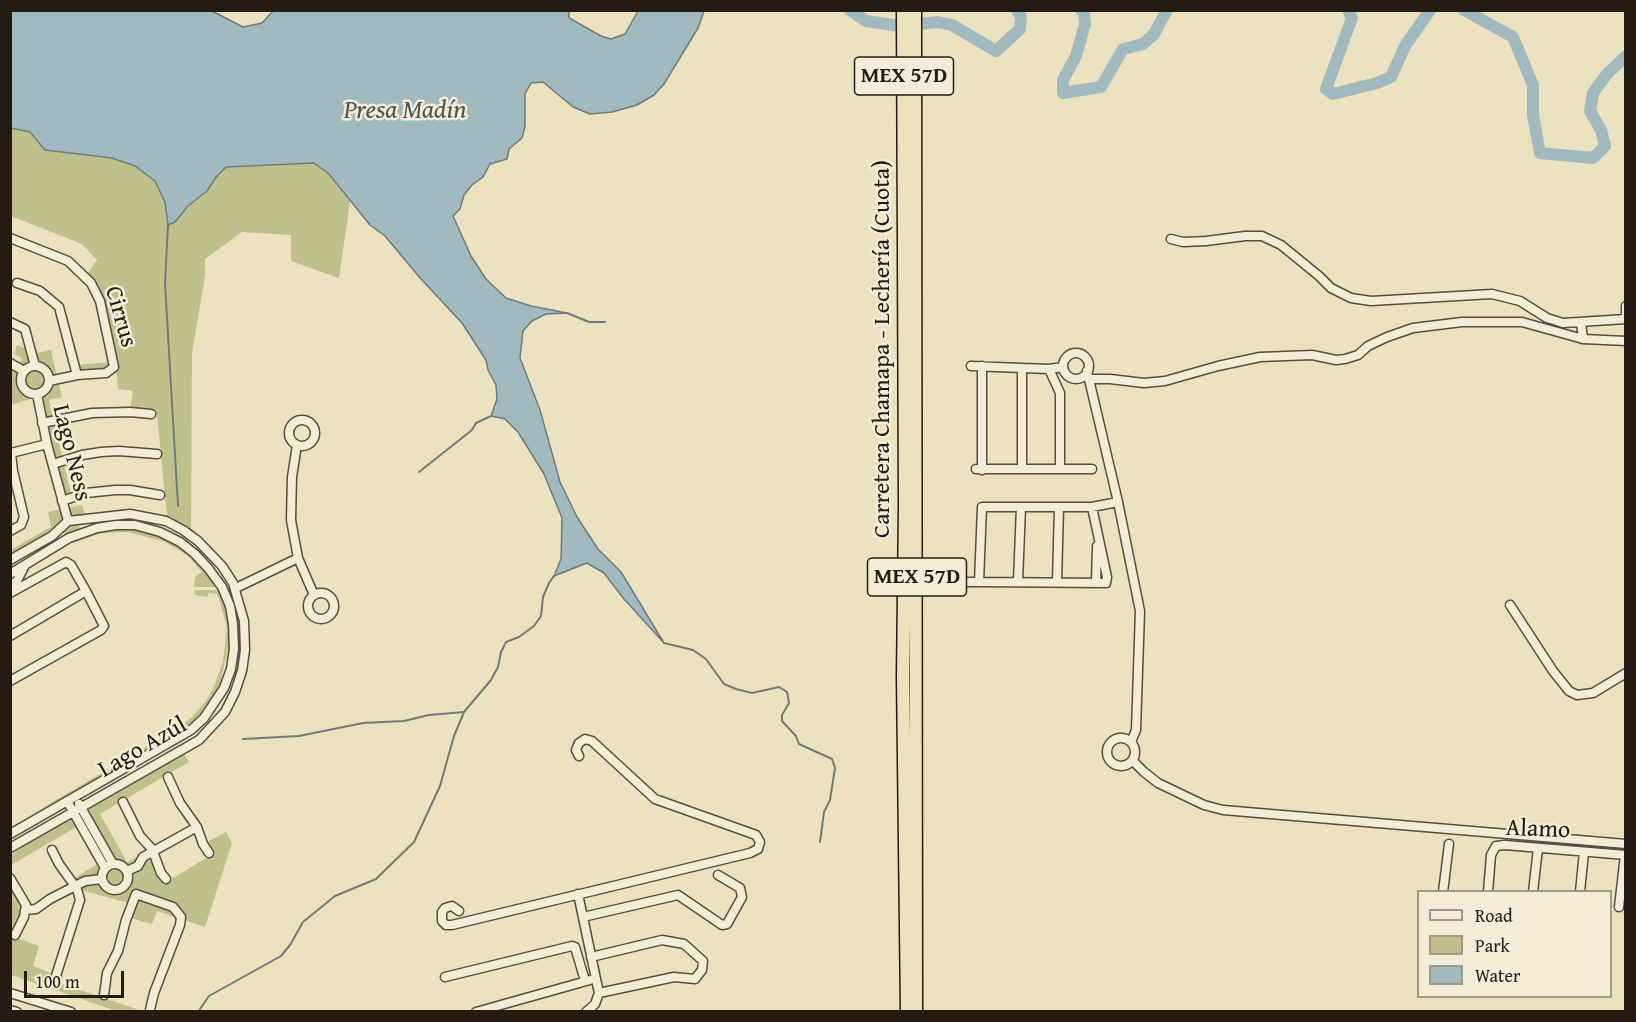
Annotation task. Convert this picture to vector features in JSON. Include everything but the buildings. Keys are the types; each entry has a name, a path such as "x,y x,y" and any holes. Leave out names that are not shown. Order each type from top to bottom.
{"highway":[{"name":"Carretera Chamapa - Lechería (Cuota)","path":"903,10 910,142 916,1011"},
{"name":"Carretera Chamapa - Lechería (Cuota)","path":"906,1011 903,677 910,142 915,10"}],"street":[{"path":"1171,239 1183,242 1262,236 1281,245 1331,288 1351,298 1371,302 1492,294 1520,301 1547,318 1563,323 1626,317 1626,306"},
{"name":"Cirrus","path":"10,238 69,261 91,283 97,293 114,367 106,373 77,375 49,381"},
{"path":"17,283 40,291 59,307 77,375"},
{"path":"10,322 25,329 35,366"},
{"path":"971,366 1064,370 1071,377 1077,378 1088,375 1144,383 1166,381 1260,357 1312,355 1336,360 1345,359 1358,355 1368,346 1387,337 1413,328 1462,322 1522,322 1583,339 1626,341"},
{"path":"1581,322 1583,339"},
{"path":"1055,381 1064,370 1066,357 1078,353 1088,361 1088,375 1118,502 1140,611 1136,730 1131,741"},
{"path":"10,363 24,371"},
{"path":"35,366 43,368 48,374 49,381 47,387 37,394 25,390 21,384 24,371 35,366"},
{"path":"982,366 979,470 1092,469"},
{"path":"1022,368 1022,469"},
{"path":"1049,369 1060,393 1060,469"},
{"name":"Lago Ness","path":"37,394 42,423 68,521"},
{"path":"42,423 92,413 151,414"},
{"path":"10,531 24,521 15,497 11,452 48,444"},
{"path":"297,445 292,477 291,513 298,558 314,595"},
{"path":"53,464 101,452 157,454"},
{"path":"63,502 86,494 116,490 160,495"},
{"path":"979,582 978,506 1092,507 1118,502"},
{"path":"1018,581 1021,507"},
{"path":"1057,582 1059,507"},
{"path":"962,582 1110,583 1092,507"},
{"name":"Lago Azúl","path":"10,560 51,536 68,521 114,514 130,514 165,521 198,541 222,566 236,588 244,621 245,650 235,692 225,712 199,740 10,848"},
{"path":"69,538 63,532 68,521 80,527 80,533"},
{"name":"Lago Azúl","path":"10,573 80,533 116,525 135,525 160,532 180,542 195,554 222,587 234,624 231,669 224,688 214,705 191,730 10,834"},
{"path":"1096,583 1097,534"},
{"path":"226,597 232,599 236,588 298,558"},
{"path":"10,593 66,562 86,591 104,626 10,681"},
{"path":"10,585 19,578 25,566"},
{"path":"222,587 228,582 236,588"},
{"path":"10,636 86,591"},
{"path":"1510,605 1553,672 1569,691 1576,695 1593,693 1625,674"},
{"path":"1123,738 1131,741 1136,754 1133,761 1126,766 1118,766 1111,762 1107,754 1108,746 1114,740 1123,738"},
{"path":"459,911 452,906 446,908 442,912 442,921 446,925 452,925 750,853 758,849 760,842 756,835 748,831 655,799 592,741 585,739 579,743 576,750 579,756"},
{"path":"1133,761 1158,783 1204,805 1223,810 1626,844"},
{"path":"168,777 209,853"},
{"path":"71,799 109,866"},
{"path":"123,802 135,826 153,852 161,873 166,879"},
{"path":"127,872 138,866 143,857 197,827"},
{"path":"1443,890 1449,844"},
{"name":"Alamo","path":"1488,890 1491,855 1496,846 1625,855"},
{"path":"1533,890 1538,848"},
{"path":"52,850 59,864 75,885 80,900 55,979"},
{"path":"1580,890 1584,852"},
{"path":"1619,907 1624,885 1625,855"},
{"path":"102,879 109,888 115,890 122,889 127,884 129,876 122,866 109,866"},
{"path":"102,879 109,866"},
{"path":"583,916 678,895 722,925 727,924 742,897 740,888 718,875"},
{"path":"10,878 24,900 26,910 15,935"},
{"path":"26,910 36,909 75,885 102,879"},
{"path":"127,884 136,894 173,907 181,917 150,1010"},
{"path":"104,995 108,973 118,951 136,894"},
{"path":"578,894 599,993 595,1004 586,1011"},
{"path":"591,957 663,940 684,944 703,961 702,970 695,979 674,977 599,993"},
{"path":"446,977 572,946 575,947 585,981"},
{"path":"476,1011 596,978"},
{"path":"10,993 70,1011"},
{"path":"10,1010 17,1011"}],"green space":[{"path":"11,128 30,132 71,152 112,158 135,166 155,181 165,202 167,224 175,222 188,206 207,191 226,167 314,163 328,173 350,202 339,278 291,261 291,235 242,232 205,259 205,276 192,353 191,536 144,516 79,524 80,530 113,527 147,530 176,543 193,555 219,587 194,587 195,577 202,572 187,555 165,542 128,532 102,533 66,545 64,542 66,536 62,528 11,560 10,550 51,527 48,512 82,505 85,514 124,509 167,516 157,415 130,412 133,391 118,389 114,365 114,367 77,375 75,365 113,362 100,301 85,277 97,260 82,244 11,216"},
{"path":"17,345 31,350 32,354 51,350 62,397 49,400 72,498 62,501 37,397 11,405 11,363 18,366 22,358 14,354"},
{"path":"194,590 220,590 226,599 230,625 229,646 220,683 210,704 198,717 176,734 174,732 206,701 214,687 223,661 227,628 217,594 208,593 208,597 195,595"},
{"path":"173,731 176,740 11,834 11,829 54,801"},
{"path":"182,751 189,762 100,814 127,862 152,850 168,881 208,857 209,853 203,844 226,832 232,843 205,927 157,911 152,924 127,917 132,904 77,889 71,880 101,862 83,830 91,825 80,807"},
{"path":"73,811 80,825 11,865 10,856"},
{"path":"10,878 26,905 14,937 39,946 33,966 51,973 51,980 142,1011 116,1011 11,975"}],"water":[{"name":"Presa Madín","path":"569,10 569,18 611,39 625,34 638,11 704,11 698,28 664,84 654,95 637,105 612,112 590,114 573,107 543,82 531,83 525,94 525,126 522,138 509,149 507,159 490,164 483,177 464,195 460,209 453,216 471,256 486,279 506,298 567,313 546,314 532,321 523,331 520,358 540,410 560,482 577,517 598,549 621,572 664,643 604,573 587,563 554,576 561,559 562,518 544,474 518,432 505,419 491,416 497,399 496,385 488,370 486,360 462,323 385,236 370,225 328,173 314,163 226,167 207,191 188,206 175,222 168,225 165,202 155,181 135,166 112,158 45,150 30,132 11,128 11,11 212,11 243,27 262,23 273,11"}],"waterway":[{"path":"850,10 866,21 900,26 938,22 952,25 996,51 1020,29 1021,17 1017,10"},
{"path":"1081,10 1084,13 1085,24 1076,56 1063,80 1063,93 1101,87 1123,49 1143,44 1154,34 1167,10"},
{"path":"1348,10 1352,18 1326,89 1333,94 1377,83 1391,77 1405,46 1430,10"},
{"path":"1464,10 1513,37 1533,85 1533,115 1540,153 1593,158 1605,146 1601,130 1590,111 1593,93 1607,74 1626,56"},
{"path":"168,225 165,283 178,506"},
{"path":"567,313 589,322 605,322"},
{"path":"419,472 472,430 476,423 491,416"},
{"path":"198,1012 209,996 281,956 303,922 335,896 376,879 414,842 440,786 454,736 464,712 491,680 506,642 519,637 534,626 541,616 543,597 554,576"},
{"path":"664,643 693,650 706,659 724,684 736,689 752,693 779,687 787,692 789,703 782,715 782,721 796,736 799,744 832,759 835,768 830,800 824,812 820,842"},
{"path":"243,739 299,736 363,723 404,721 429,715 464,712"}]}
